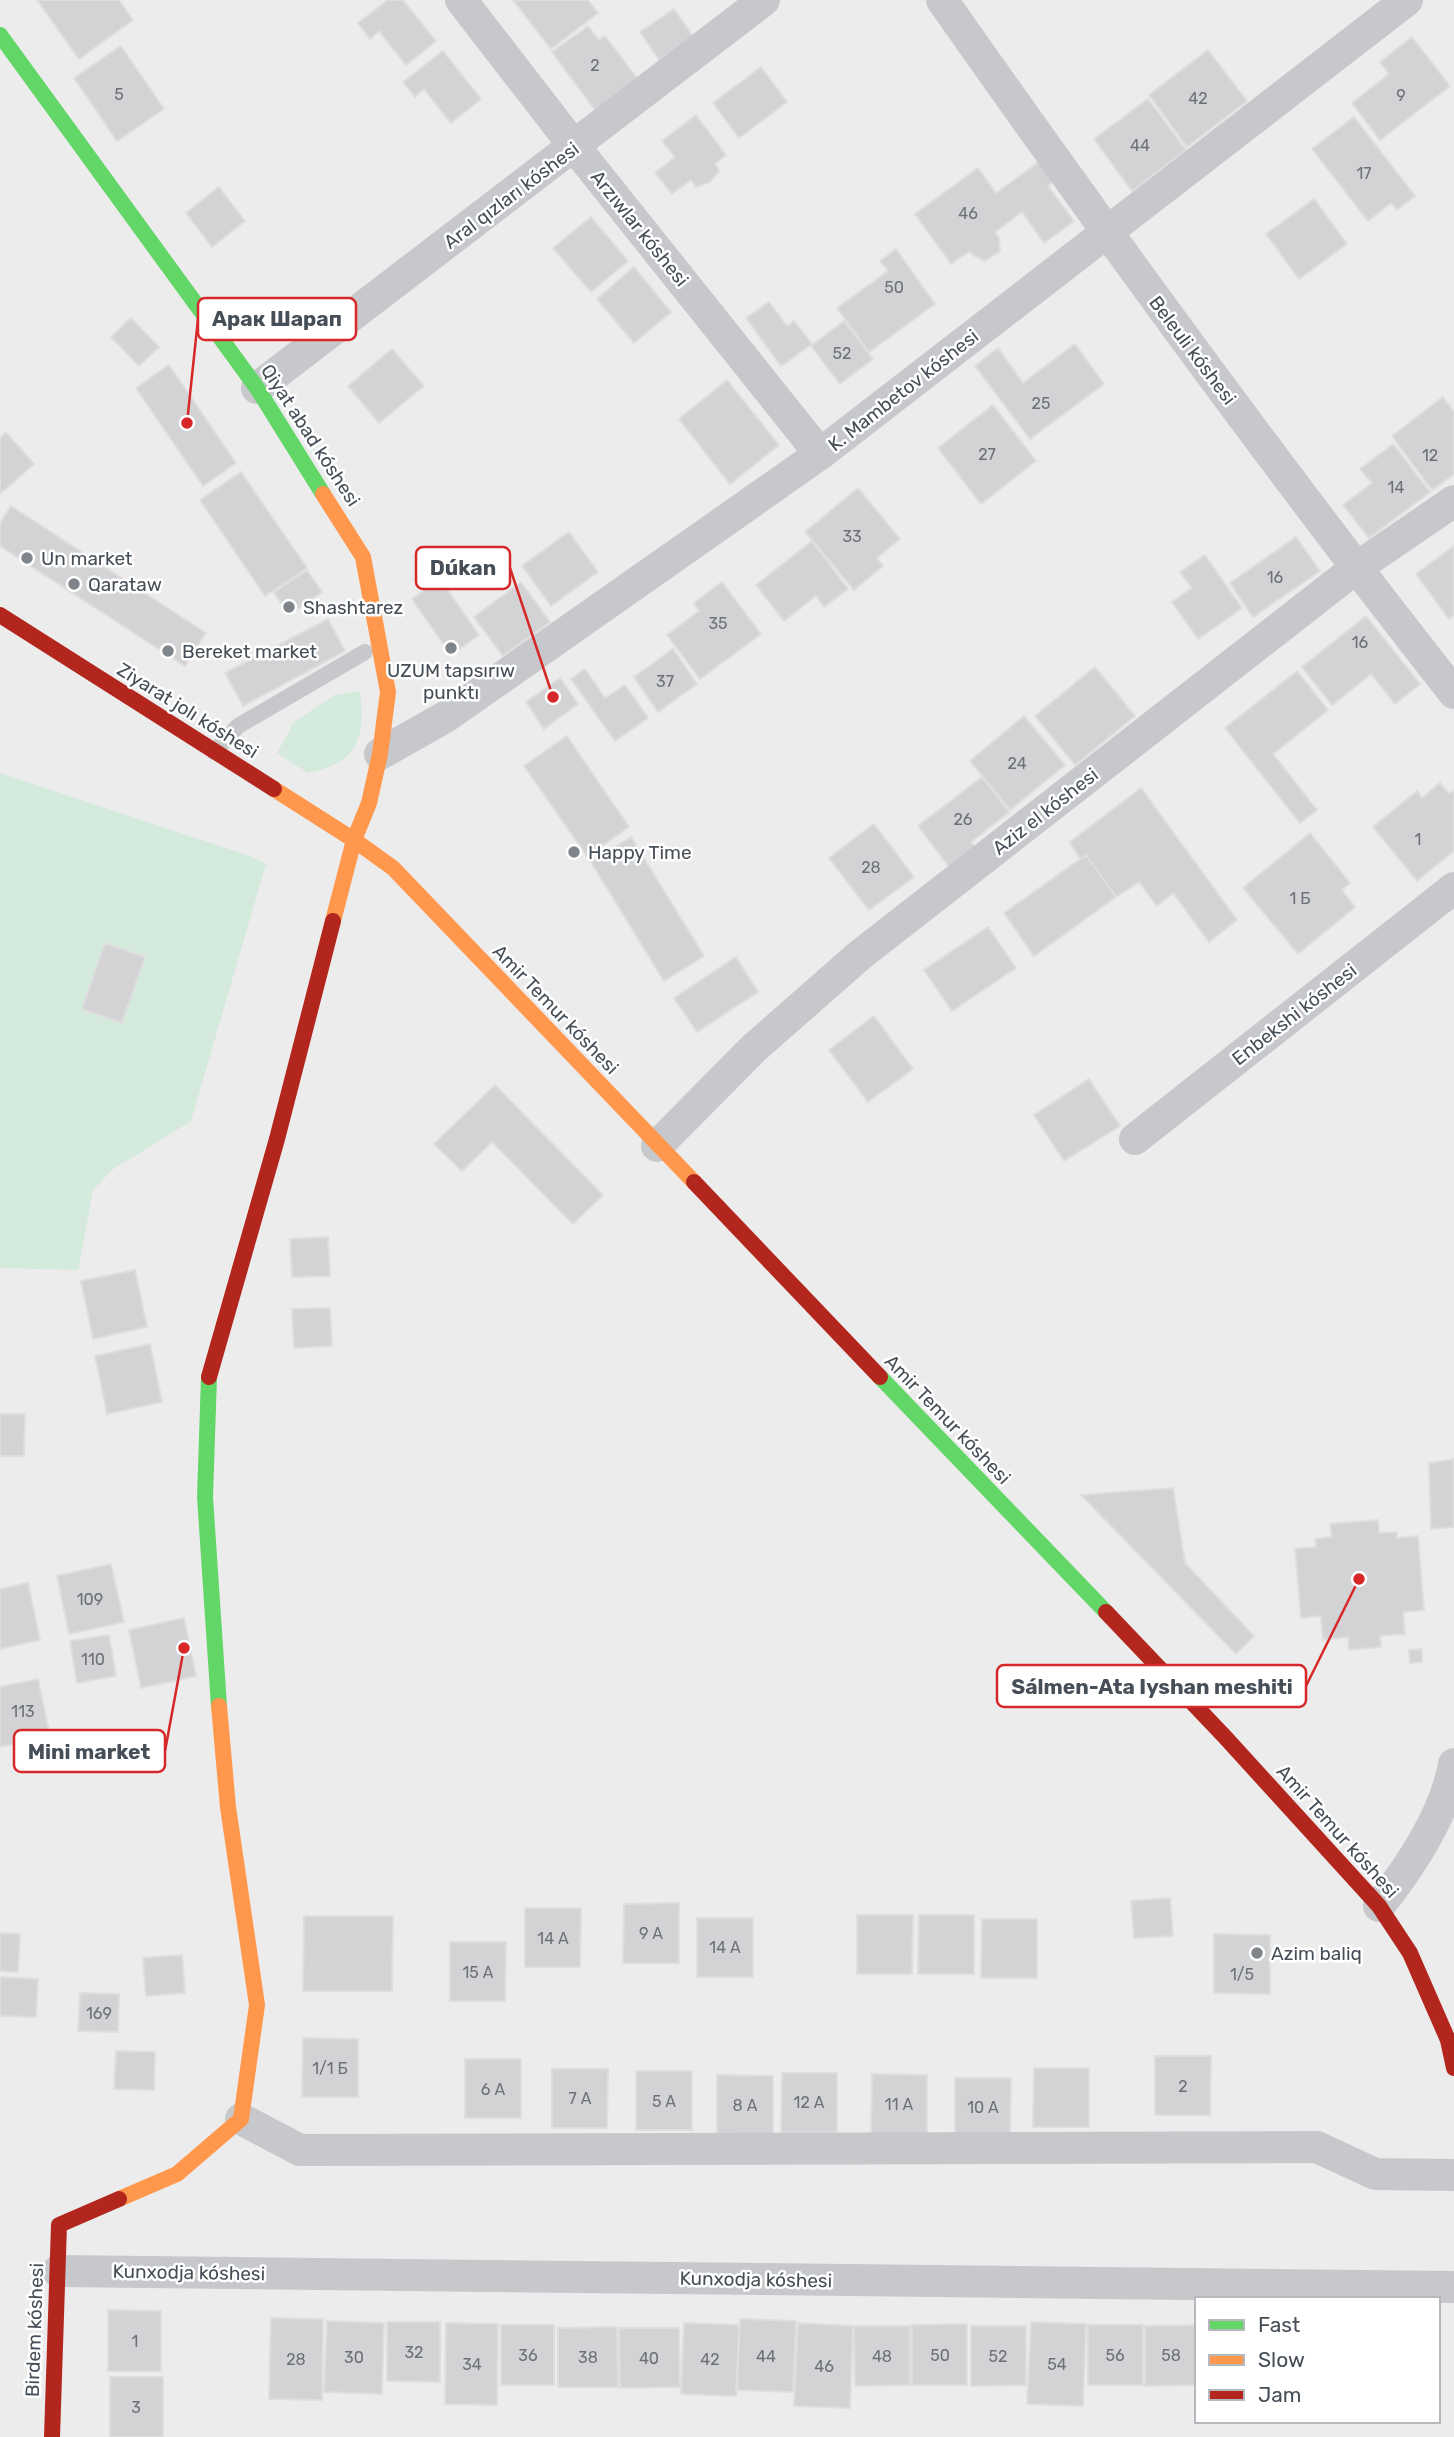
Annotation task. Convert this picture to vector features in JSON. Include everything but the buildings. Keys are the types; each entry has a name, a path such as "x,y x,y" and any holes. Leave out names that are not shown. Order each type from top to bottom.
{"street":[{"name":"Arzıwlar kóshesi","path":"461,0 820,454"},
{"name":"Aral qızları kóshesi","path":"257,388 764,0"},
{"name":"Beleuli kóshesi","path":"942,0 1107,233 1356,568 1454,693"},
{"name":"K. Mambetov kóshesi","path":"380,754 447,716 820,454 1407,0"},
{"name":"Qiyat abad kóshesi","path":"0,36 257,388 363,557 388,692 380,754 369,803 354,840 277,1139 208,1382 205,1497 217,1686 228,1807 257,2005 241,2119"},
{"name":"Aziz el kóshesi","path":"657,1146 753,1049 860,955 1356,568 1454,501"},
{"name":"Ziyarat jolı kóshesi","path":"0,615 354,840"},
{"name":"Amir Temur kóshesi","path":"354,840 393,868 1225,1737 1379,1906 1410,1952 1448,2039 1454,2068"},
{"name":"Enbekshi kóshesi","path":"1135,1139 1454,888"},
{"path":"1379,1906 1425,1842 1452,1776 1454,1764"},
{"path":"241,2119 300,2150 1317,2147 1375,2174 1454,2175"},
{"name":"Birdem kóshesi","path":"52,2437 59,2225 177,2174 241,2119"},
{"name":"Kunxodja kóshesi","path":"58,2271 1454,2287"}],"lane":[{"path":"214,752 238,726 365,652"}],"green space":[{"path":"360,691 359,735 348,755 325,768 308,773 277,753 294,722 334,695"},
{"path":"0,773 250,856 266,864 191,1121 112,1170 93,1190 78,1270 0,1268"}],"traffic: fast":[{"path":"0,35 257,388 323,494"},
{"path":"209,1377 205,1497 219,1706"},
{"path":"880,1377 1106,1612"}],"traffic: slow":[{"path":"323,494 363,557 388,692 380,754 369,803 354,840 333,921"},
{"path":"274,789 393,868 694,1182"},
{"path":"119,2199 177,2174 241,2119 257,2005 228,1807 219,1706"}],"traffic: jam":[{"path":"0,615 274,789"},
{"path":"209,1377 277,1139 333,921"},
{"path":"694,1182 880,1377"},
{"path":"1106,1612 1225,1737 1379,1906 1410,1953 1448,2040 1454,2068"},
{"path":"52,2437 59,2225 119,2199"}],"place":[{"name":"Арак Шарап","path":"187,423"},
{"name":"Un market","path":"27,558"},
{"name":"Qarataw","path":"74,584"},
{"name":"Shashtarez","path":"289,607"},
{"name":"UZUM tapsırıw punktı","path":"451,648"},
{"name":"Bereket market","path":"168,651"},
{"name":"Dúkan","path":"553,697"},
{"name":"Happy Time","path":"574,852"},
{"name":"Sálmen-Ata Iyshan meshiti","path":"1359,1579"},
{"name":"Mini market","path":"184,1648"},
{"name":"Azim baliq","path":"1257,1953"}]}
